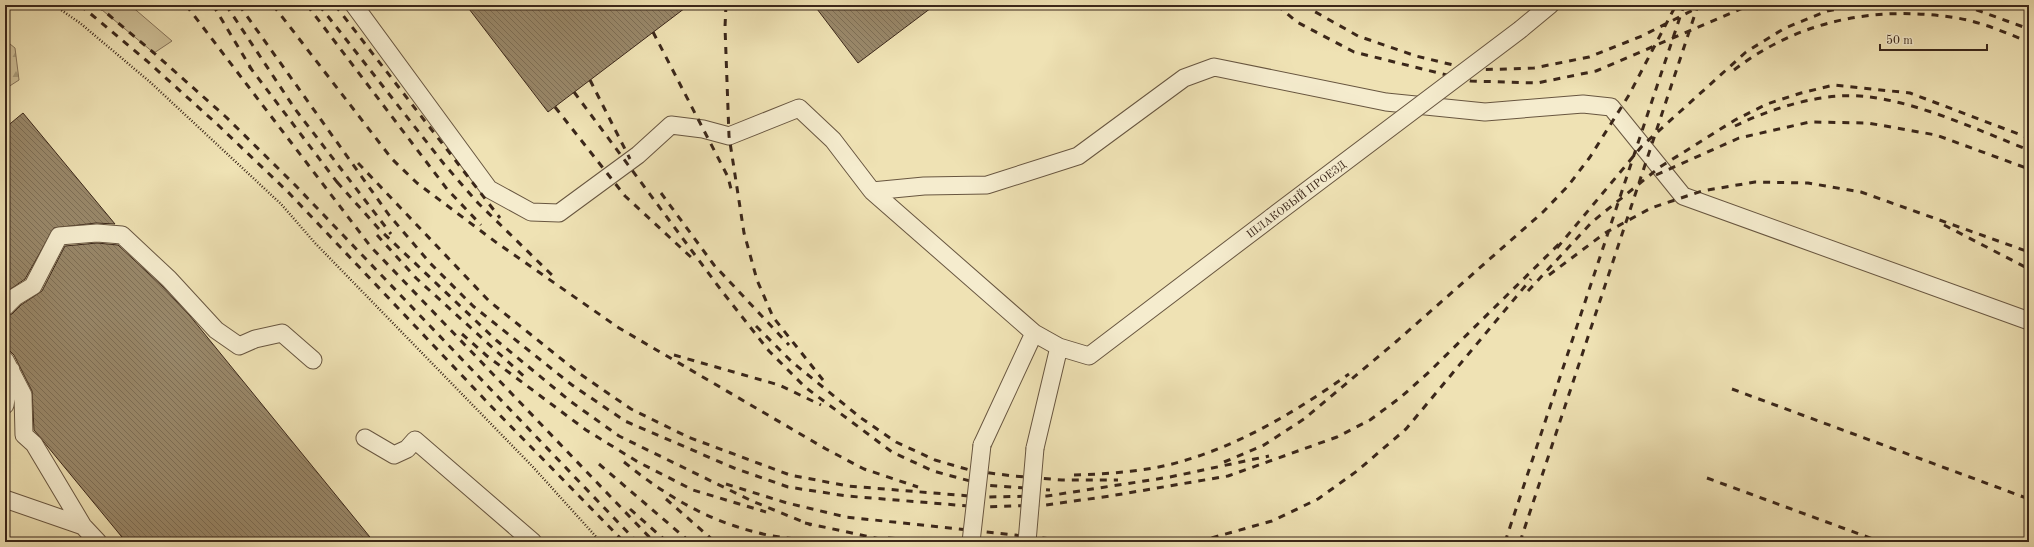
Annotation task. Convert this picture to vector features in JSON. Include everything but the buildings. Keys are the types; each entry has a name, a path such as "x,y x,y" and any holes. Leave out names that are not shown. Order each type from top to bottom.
{"street":[{"name":"ШЛАКОВЫЙ ПРОЕЗД","path":"354,5 489,189 531,212 559,213 638,156 671,125 703,129 729,136 799,108 833,140 872,191 1034,333 1059,347 1089,356 1521,29 1550,5"},
{"path":"872,191 924,186 987,186 1078,156 1184,78 1214,67 1386,102 1484,112 1582,104 1611,107 1683,196 2029,321"},
{"path":"5,307 15,297 33,286 59,236 97,233 122,235 169,279 216,330 240,346 256,339 282,333 313,360"},
{"path":"971,542 982,445 1034,333"},
{"path":"1027,542 1035,448 1059,347"},
{"path":"5,405 8,365"},
{"path":"8,365 23,395 24,435 34,444 83,526 98,542"},
{"path":"365,438 394,455 407,449 415,440 533,542"},
{"path":"5,499 83,526"}],"path":[{"path":"54,5 80,23 150,82 281,204 315,243 533,467 599,540 597,542"}],"green space":[{"path":"96,5 130,5 172,41 154,53"},
{"path":"5,40 15,48 19,80 5,89"}],"railway":[{"path":"80,5 147,61 218,125 288,192 489,404 624,542"},
{"path":"97,5 226,117 295,185 637,542"},
{"path":"186,5 371,247 654,542"},
{"path":"213,5 252,70"},
{"path":"226,5 295,109 391,234"},
{"path":"239,5 389,215 430,263 473,306 572,385 625,421 734,468 788,487 847,496 981,507 1046,505 1228,476 1337,437 1370,420 1401,397 1429,372 1560,243"},
{"path":"273,5 392,159 417,183 497,243 619,328 826,449 864,469 918,487"},
{"path":"307,5 447,189 481,225"},
{"path":"319,5 444,164 478,203 554,277"},
{"path":"335,5 500,218"},
{"path":"726,5 725,27 729,136 744,233 757,280 773,317 823,380"},
{"path":"1277,5 1297,22 1354,52 1471,81 1537,83 1596,71 1750,5"},
{"path":"1303,5 1358,36 1416,56 1474,70 1534,68 1589,57 1642,36 1699,7"},
{"path":"1224,462 1264,445 1304,419 1398,340 1543,212 1568,186 1590,157 1629,95 1676,5"},
{"path":"1505,542 1684,5"},
{"path":"1520,542 1698,5"},
{"path":"1557,248 1642,146 1746,52 1785,28 1827,11 1858,5"},
{"path":"1946,5 1968,9"},
{"path":"1963,5 2029,29"},
{"path":"2025,5 2029,6"},
{"path":"1734,70 1759,53 1785,39 1812,28 1840,20 1868,16 1927,14 1957,18 1985,25 2029,42"},
{"path":"653,32 728,177 732,193"},
{"path":"249,66 340,186"},
{"path":"590,80 630,159"},
{"path":"1528,291 1592,222 1660,167 1735,120 1767,104 1801,93 1834,85 1910,93 2029,138"},
{"path":"574,92 721,290 769,351 805,387 892,452 933,471 985,485 1050,490"},
{"path":"1735,126 1773,110 1800,102 1827,97 1863,96 1887,100 1936,114 2029,150"},
{"path":"555,107 625,196 693,259"},
{"path":"1656,175 1739,138 1810,122 1868,123 1936,135 2029,169"},
{"path":"358,163 489,301 580,374 631,409 688,437 790,475 848,486 982,497 1047,496 1170,477 1269,456"},
{"path":"337,182 379,229 496,340 570,401 619,436 752,501 811,525"},
{"path":"1549,275 1605,233 1651,208 1702,191 1755,182 1808,183 1861,192 2029,252"},
{"path":"661,193 714,265 789,345"},
{"path":"1944,225 2029,269"},
{"path":"377,235 416,278 527,379"},
{"path":"1170,542 1204,540 1272,521 1318,499 1357,471 1406,429 1531,279"},
{"path":"756,326 792,362 861,418 896,442 935,460 973,471 1014,476 1062,480 1118,480"},
{"path":"462,334 487,356 586,430 638,462 693,490 766,512"},
{"path":"674,355 779,385 821,405"},
{"path":"1074,475 1121,472 1168,465 1216,450 1285,416 1349,374"},
{"path":"1732,389 2029,499"},
{"path":"624,462 655,486 671,496 704,514 721,521 766,535 819,542"},
{"path":"599,464 690,542"},
{"path":"1707,478 1881,542"},
{"path":"726,484 787,503 846,517 1080,542"},
{"path":"666,499 715,542"},
{"path":"630,509 667,542"},
{"path":"805,523 894,542"},
{"path":"888,538 934,542"}]}
